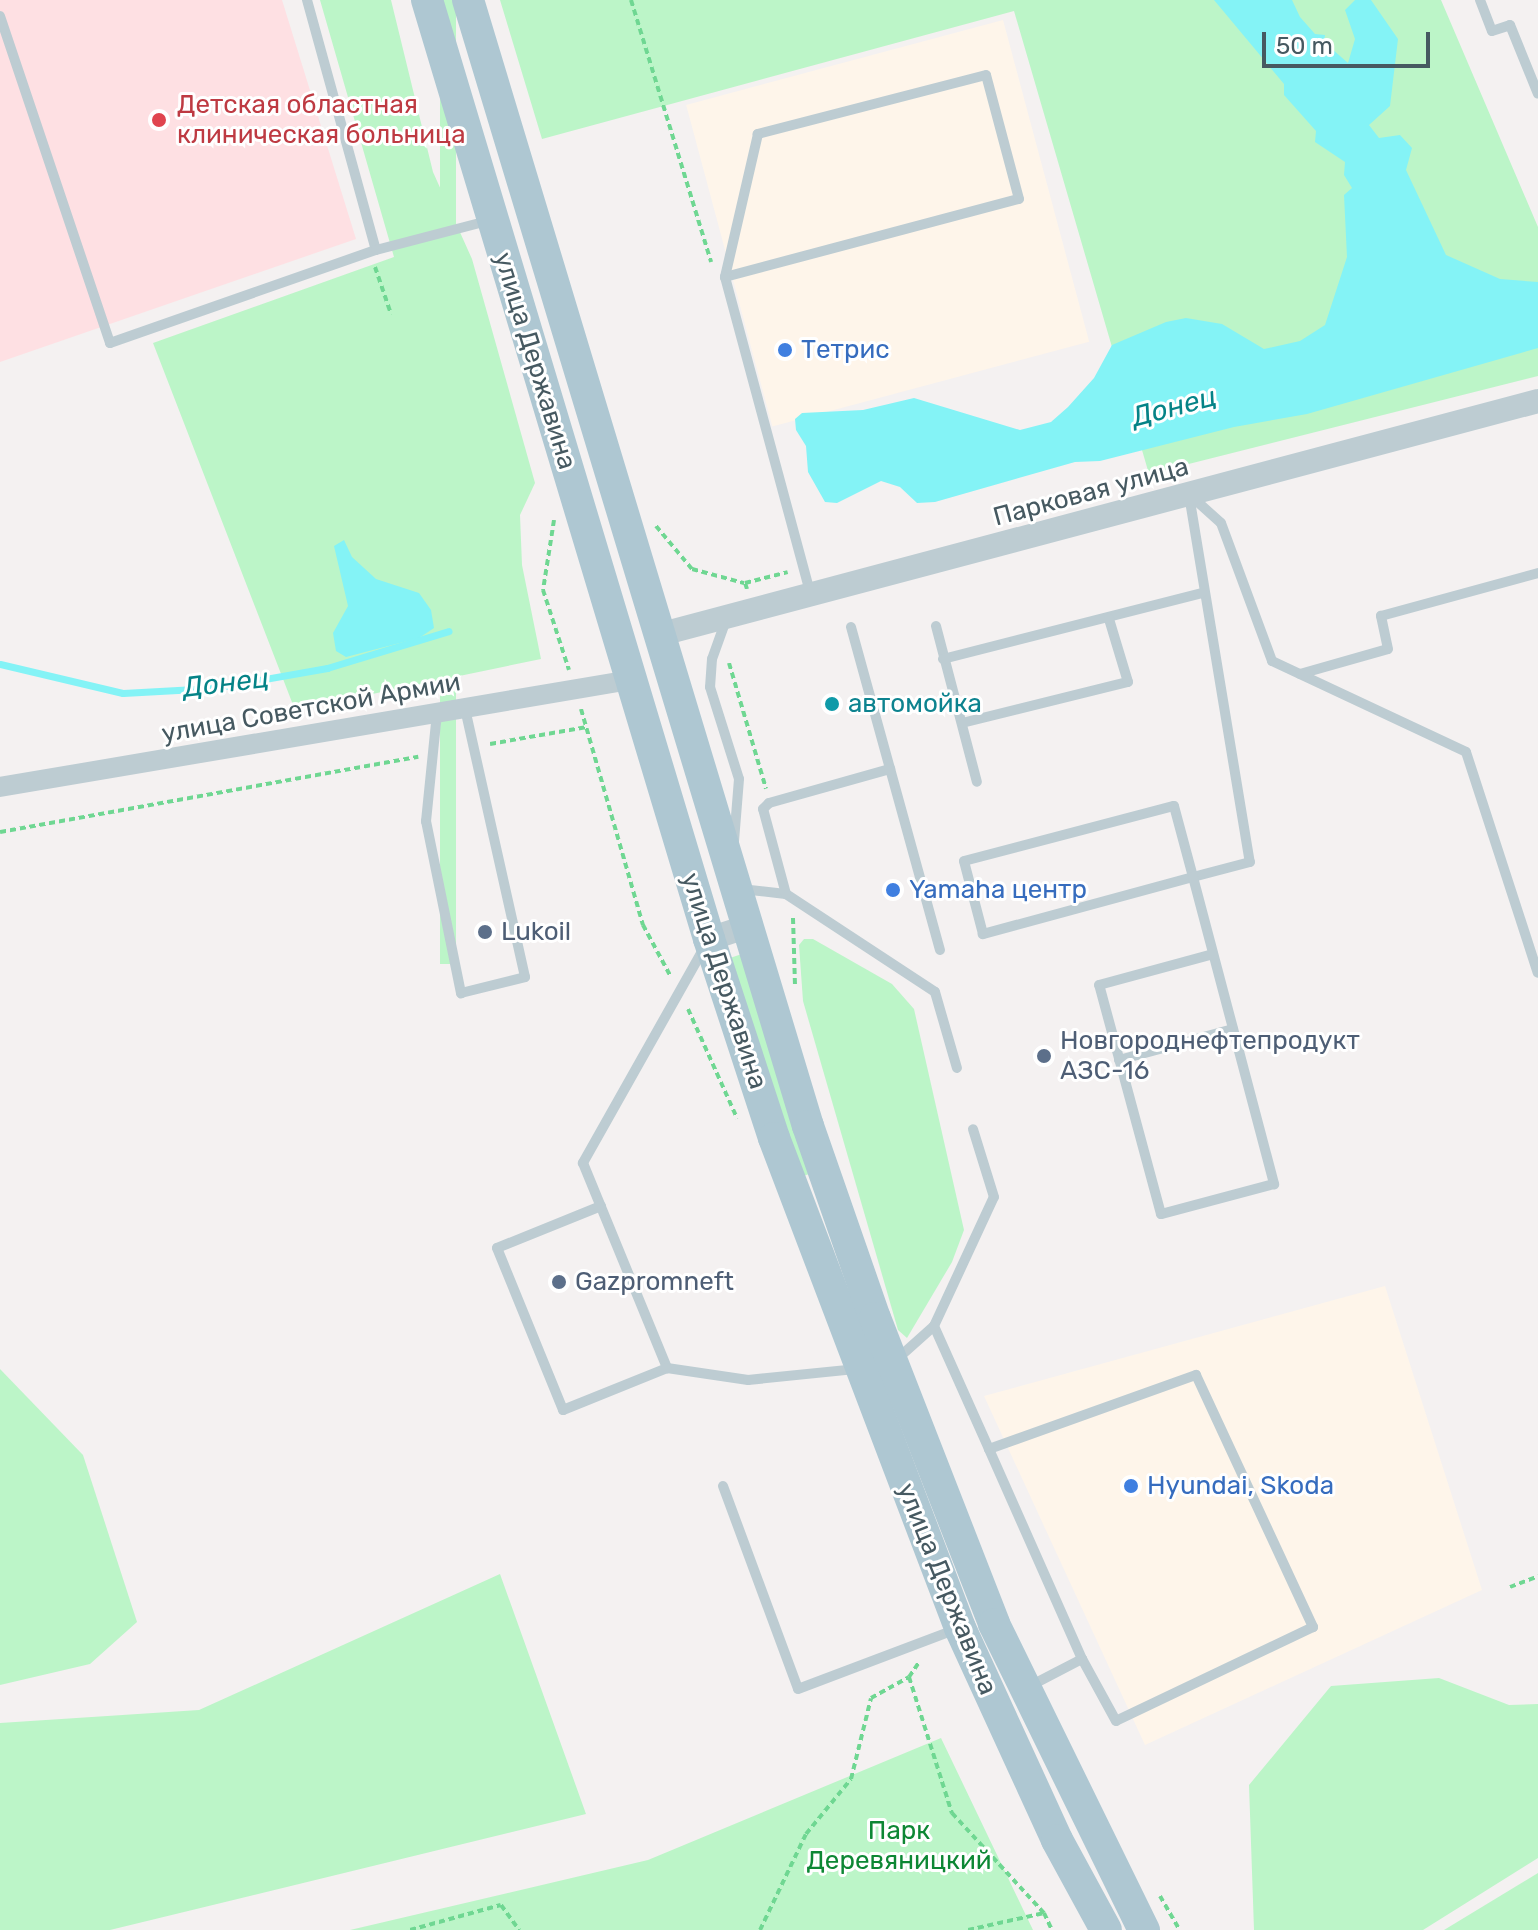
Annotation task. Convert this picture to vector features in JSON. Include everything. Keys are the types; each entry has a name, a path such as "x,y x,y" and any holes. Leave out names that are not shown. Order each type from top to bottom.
{"main road":[{"name":"улица Державина","path":"427,0 709,939 948,1632 1106,1930"},
{"name":"улица Державина","path":"468,0 808,1126 892,1364 1023,1690 1144,1930"}],"street":[{"name":"Парковая улица","path":"658,635 1538,401"},
{"name":"улица Советской Армии","path":"0,787 630,680"},
{"path":"709,939 747,927"}],"lane":[{"path":"307,0 376,250"},
{"path":"1480,0 1492,31 1510,25 1538,94"},
{"path":"0,16 110,343 376,250 493,220"},
{"path":"725,277 1019,199 986,75 758,134 725,277 810,595"},
{"path":"1189,495 1202,593 1250,862 1193,877 983,934 964,861 1174,806 1193,877 1274,1184 1161,1214 1099,985 1213,954"},
{"path":"1189,495 1221,523 1272,661 1466,752 1538,973"},
{"path":"1300,674 1388,649 1381,616 1538,573"},
{"path":"943,659 1202,593"},
{"path":"727,617 712,659 710,687 739,779 734,882 790,896 935,992 957,1068"},
{"path":"962,723 1128,682 1109,619"},
{"path":"936,626 977,782"},
{"path":"851,627 940,950"},
{"path":"437,713 426,821 461,993 525,977 465,708"},
{"path":"790,896 763,809 769,803 890,769"},
{"path":"667,1368 583,1163 709,939"},
{"path":"1119,1060 1233,1029"},
{"path":"892,1364 934,1326 994,1197 973,1129"},
{"path":"601,1206 497,1248 563,1410 667,1368 748,1380 858,1369"},
{"path":"934,1326 1082,1659 1116,1721 1313,1627 1196,1375 989,1449"},
{"path":"723,1486 798,1689 948,1632"},
{"path":"1023,1690 1082,1659"}],"path":[{"path":"631,0 712,265"},
{"path":"652,521 692,569 745,583 789,572 785,557"},
{"path":"745,583 753,610"},
{"path":"732,651 729,662 769,803"},
{"path":"473,746 586,727"},
{"path":"0,832 432,754"},
{"path":"790,896 795,989"},
{"path":"1510,1587 1538,1576"},
{"path":"760,1930 806,1834 851,1779 871,1698 909,1677 948,1632"},
{"path":"909,1677 952,1813 1044,1913 1052,1930"},
{"path":"1158,1893 1180,1930"},
{"path":"410,1930 501,1905 519,1930"},
{"path":"968,1930 1044,1913"}],"shaded area":[{"name":"Детская областная клиническая больница","path":"0,0 282,0 356,239 0,362"},
{"path":"1003,20 1089,342 772,427 686,105"},
{"path":"1385,1286 1482,1590 1145,1745 984,1396"}],"green space":[{"path":"320,0 391,0 433,172 472,259 535,483 520,515 522,565 541,659 295,710 153,343 394,257"},
{"path":"440,0 456,0 456,964 440,964"},
{"path":"500,0 1441,0 1538,227 1538,376 1149,474 1014,11 542,139"},
{"path":"804,939 813,939 892,984 914,1009 964,1230 952,1262 907,1338 898,1330 803,1001 799,945"},
{"path":"742,954 813,1173 802,1176 731,958"},
{"path":"0,1369 83,1455 137,1622 90,1664 0,1685"},
{"path":"500,1574 586,1814 110,1930 0,1930 0,1723 199,1710"},
{"path":"1439,1678 1509,1705 1538,1704 1538,1858 1423,1930 1254,1930 1249,1785 1331,1686"},
{"name":"Парк Деревяницкий","path":"941,1738 1033,1930 350,1930 648,1860"},
{"path":"1538,1873 1538,1930 1444,1930"}],"water":[{"path":"1214,0 1292,0 1300,17 1315,34 1325,35 1324,42 1348,63 1355,39 1345,10 1355,0 1371,0 1398,39 1390,106 1369,125 1379,138 1400,135 1412,148 1406,170 1446,255 1500,279 1538,282 1538,348 1307,414 1234,427 1100,461 1075,462 935,502 917,503 900,487 881,481 837,503 825,502 808,472 806,446 796,430 795,419 802,413 863,410 914,398 1020,430 1051,422 1068,407 1094,378 1112,345 1166,322 1186,318 1222,324 1264,349 1300,341 1325,325 1347,257 1344,195 1352,188 1344,175 1345,162 1315,142 1316,131 1284,95 1284,84"},
{"path":"344,540 352,557 376,579 419,593 431,610 434,628 419,638 346,657 336,651 333,633 348,606 334,546"}],"waterway":[{"name":"Донец","path":"0,664 123,693 214,688 327,668 449,631"}],"place":[{"name":"Детская областная клиническая больница","path":"159,120"},
{"name":"Тетрис","path":"785,350"},
{"name":"автомойка","path":"832,704"},
{"name":"Yamaha центр","path":"893,890"},
{"name":"Lukoil","path":"485,932"},
{"name":"Новгороднефтепродукт АЗС-16","path":"1044,1056"},
{"name":"Gazpromneft","path":"559,1282"},
{"name":"Hyundai, Skoda","path":"1131,1486"}]}
